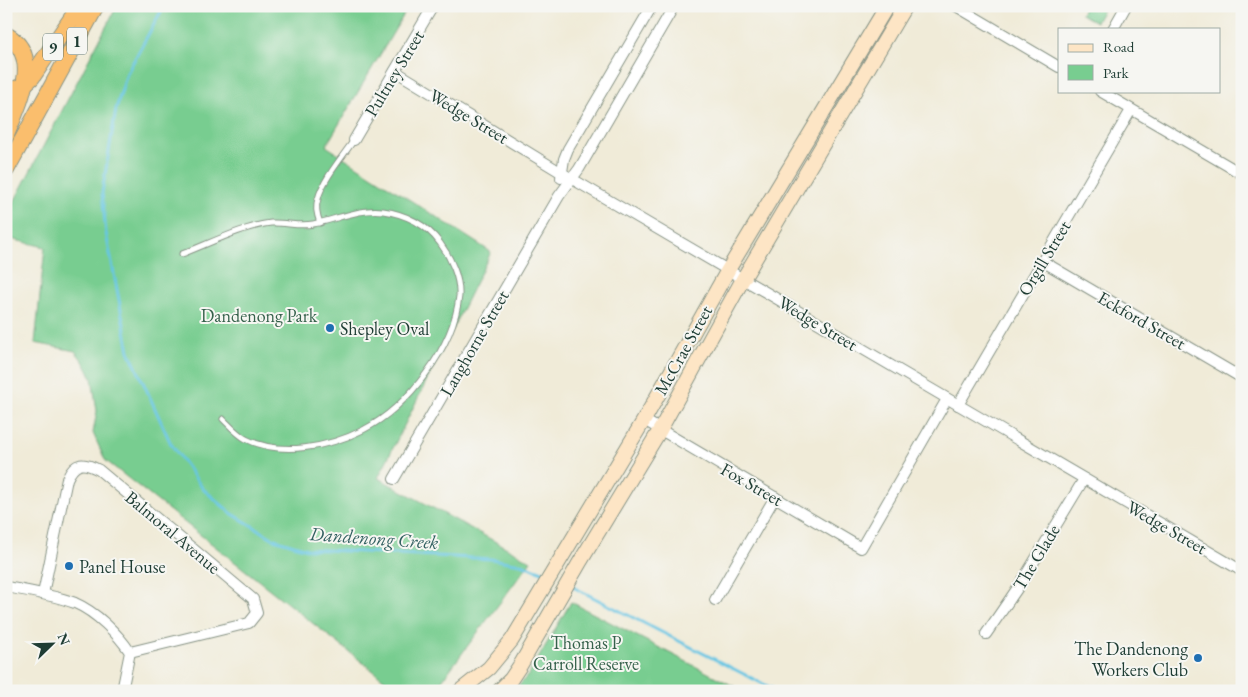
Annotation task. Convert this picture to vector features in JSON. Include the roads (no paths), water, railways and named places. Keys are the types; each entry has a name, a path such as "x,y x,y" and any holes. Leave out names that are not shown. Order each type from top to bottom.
{"highway":[{"name":"9","path":"24,86 35,74 80,6"},
{"name":"1","path":"6,170 96,6"},
{"path":"6,35 18,45 25,58 26,74 24,86 6,135"},
{"path":"6,92 24,86"}],"main road":[{"name":"McCrae Street","path":"464,689 489,668 504,650 536,601 644,420 728,270 887,6"},
{"name":"McCrae Street","path":"500,691 516,672 660,430 743,279 905,6"}],"street":[{"name":"Pultney Street","path":"354,140 433,6"},
{"name":"Langhorne Street","path":"554,206 568,149 652,6"},
{"name":"Langhorne Street","path":"394,479 674,6"},
{"path":"956,6 1058,66"},
{"path":"1114,28 1126,6"},
{"name":"Wedge Street","path":"395,71 572,179 1242,571"},
{"path":"1102,92 1242,174"},
{"name":"Orgill Street","path":"958,405 1131,110"},
{"name":"Eckford Street","path":"1042,261 1242,378"},
{"name":"Fox Street","path":"644,420 861,548 946,399"},
{"name":"Balmoral Avenue","path":"43,594 66,479 71,470 78,465 88,464 100,470 253,599 257,613 249,623 130,652"},
{"name":"The Glade","path":"986,634 1021,583 1084,479"},
{"path":"715,600 775,498"},
{"path":"6,586 76,604 102,621 122,640 130,652 122,691"}],"lane":[{"path":"320,223 316,206 318,198 334,168 354,140"},
{"path":"182,254 270,223 301,225 320,223 355,213 382,210 407,217 429,230 445,250 458,283 459,296 456,310 444,347 436,360 400,403 378,421 362,430 317,446 293,449 275,448 246,439 223,419"}],"waterway":[{"name":"Dandenong Creek","path":"164,6 127,73 116,109 102,193 106,233 129,351 171,444 203,489 231,513 274,539 307,549 491,559 521,564 548,574"},
{"name":"Dandenong Creek","path":"571,586 777,691"}],"place":[{"name":"Shepley Oval","path":"330,328"},
{"name":"Panel House","path":"69,566"},
{"name":"The Dandenong Workers Club","path":"1198,658"}],"park label":[{"name":"Dandenong Park","path":"259,315"},
{"name":"Thomas P Carroll Reserve","path":"586,652"}]}
